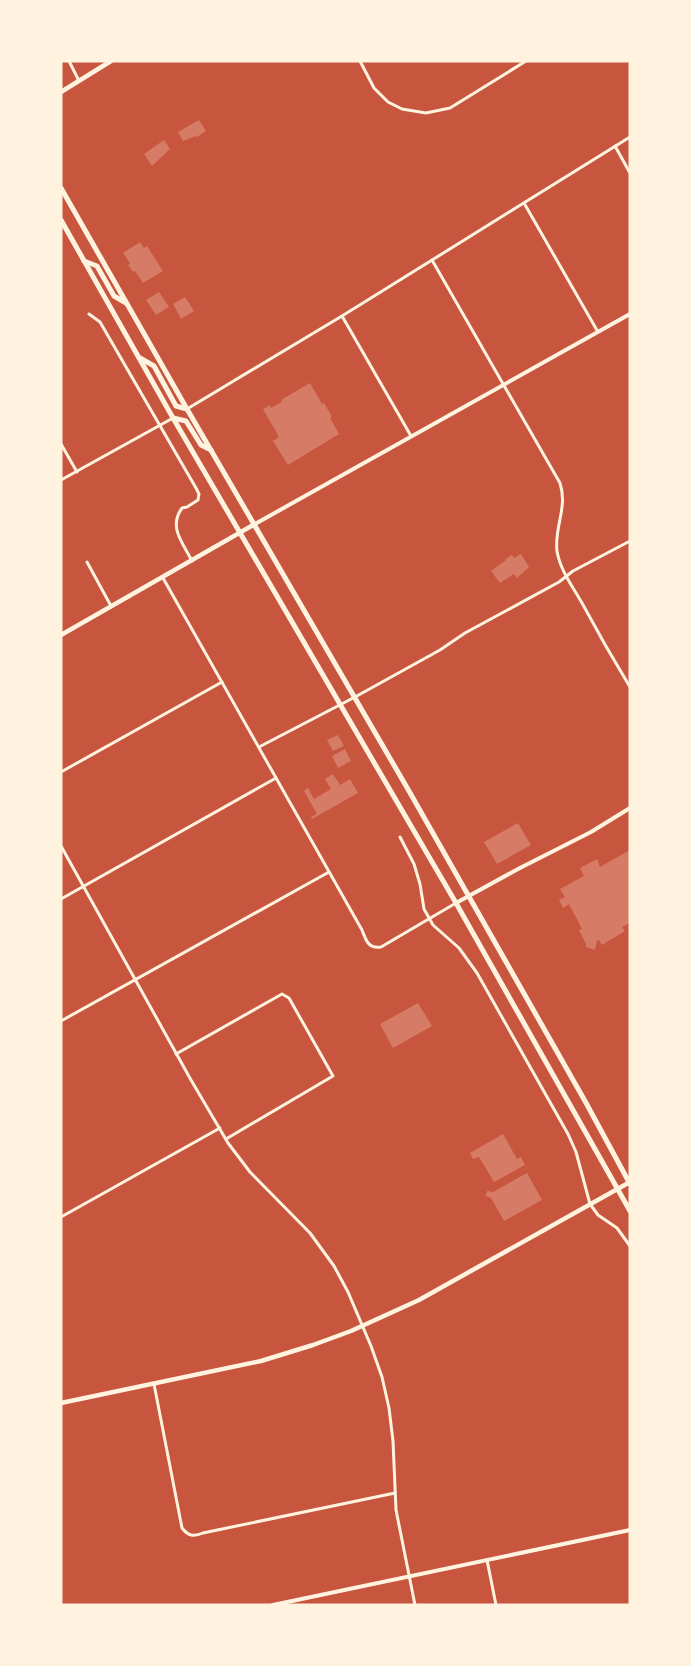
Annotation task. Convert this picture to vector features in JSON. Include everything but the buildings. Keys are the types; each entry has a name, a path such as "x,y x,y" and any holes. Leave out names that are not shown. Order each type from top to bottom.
{"main road":[{"path":"61,92 111,61"},
{"path":"61,188 355,697 630,1182 419,1300 363,1326 313,1345 261,1361 61,1403"},
{"path":"61,220 173,418 456,903 630,1211"},
{"path":"84,261 97,266 114,296 126,303"},
{"path":"140,358 154,366 176,406 187,409"},
{"path":"173,418 186,421 201,445 211,450"},
{"path":"61,635 255,524"}],"street":[{"path":"68,61 79,80"},
{"path":"360,61 374,88 388,102 402,109 426,113 450,108 526,61"},
{"path":"187,409 342,316 630,137"},
{"path":"615,146 630,173"},
{"path":"524,203 598,332"},
{"path":"432,260 560,483 563,500 557,535 559,561 630,687"},
{"path":"90,314 100,322 199,494 198,500 182,508 178,513 175,523 178,534 192,561"},
{"path":"255,524 630,314"},
{"path":"342,316 411,436"},
{"path":"61,480 173,418"},
{"path":"61,444 77,472"},
{"path":"259,747 440,650 470,631 559,582 573,571 630,541"},
{"path":"87,562 112,607"},
{"path":"163,578 362,930 367,943 375,947 385,945 518,868 591,832 630,808"},
{"path":"61,772 222,682"},
{"path":"61,899 276,778"},
{"path":"400,837 418,874 424,908 429,918 436,928 466,956 552,1106 576,1152 590,1204 598,1215 617,1228 630,1246"},
{"path":"61,846 176,1054 226,1139 250,1172 298,1220 322,1248 342,1280 363,1326 382,1377 389,1408 393,1441 395,1493 400,1531 415,1605"},
{"path":"61,1021 329,872"},
{"path":"176,1054 282,994 289,998 333,1076 226,1139"},
{"path":"61,1217 220,1128"},
{"path":"154,1384 182,1528 190,1535 395,1493"},
{"path":"273,1605 630,1530"},
{"path":"487,1560 496,1605"}]}
